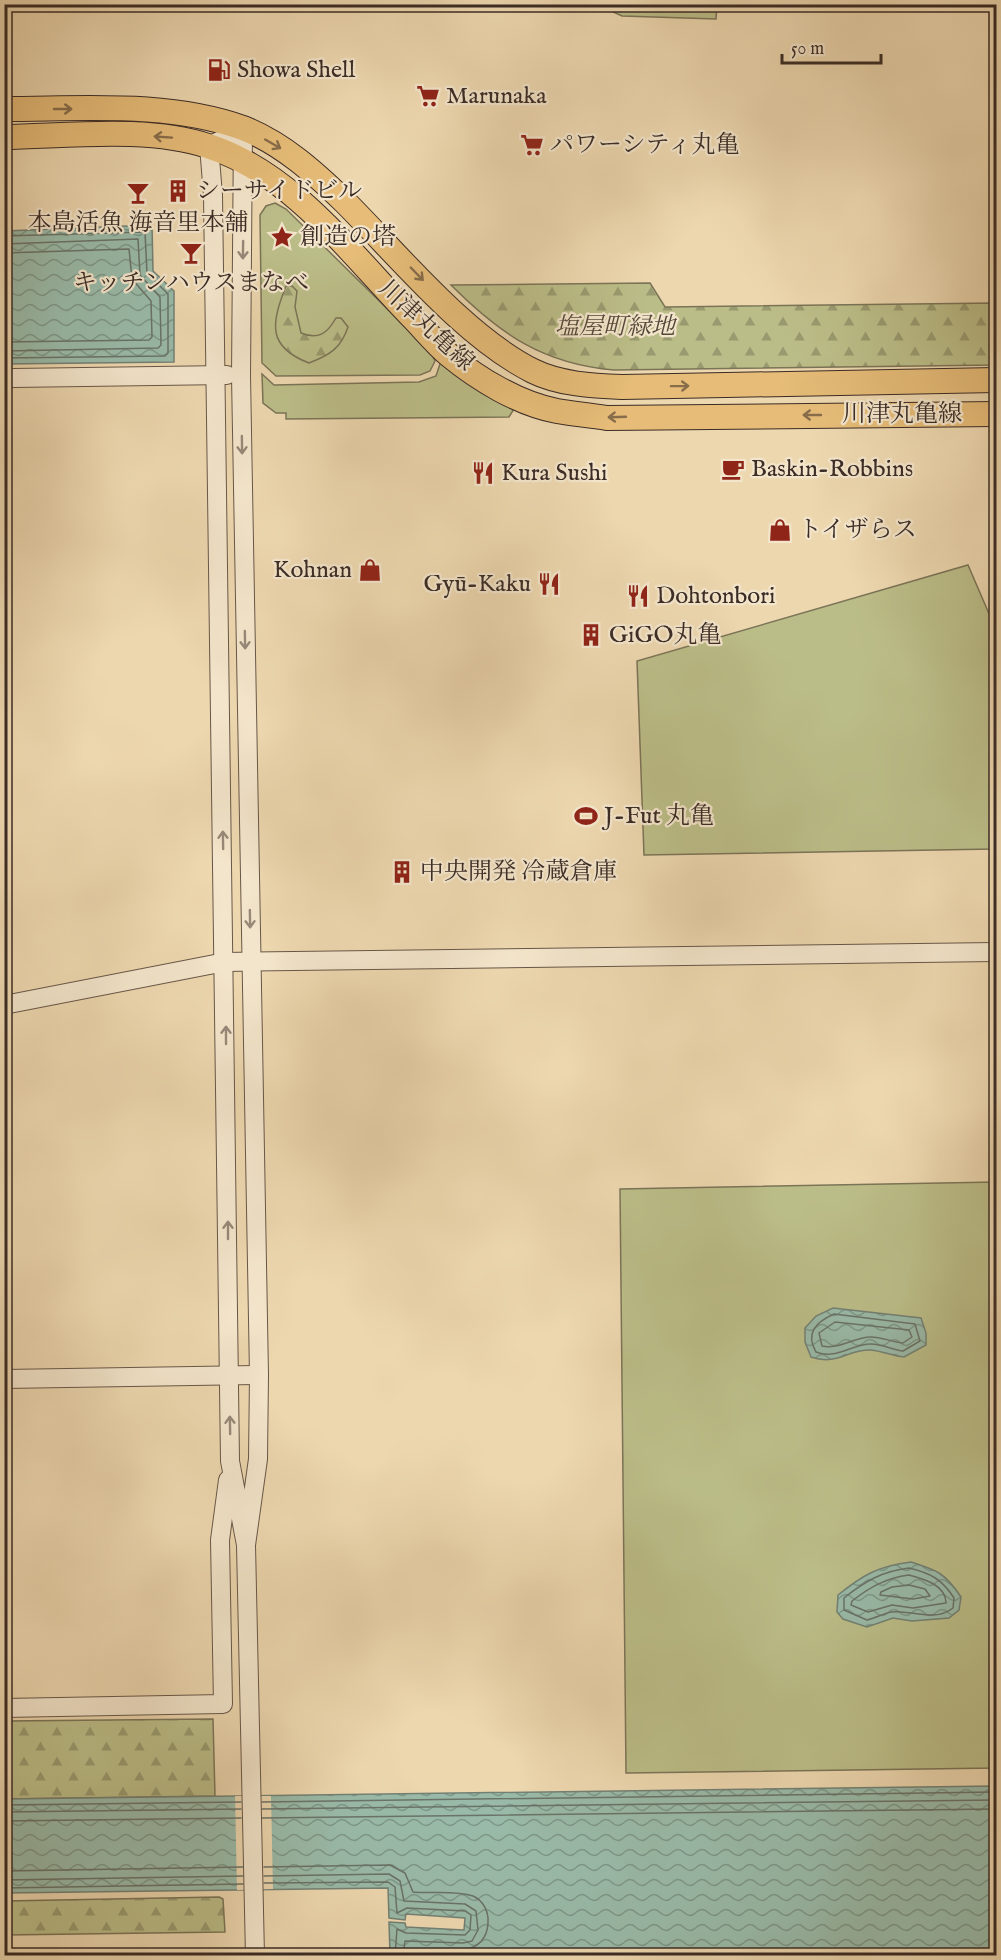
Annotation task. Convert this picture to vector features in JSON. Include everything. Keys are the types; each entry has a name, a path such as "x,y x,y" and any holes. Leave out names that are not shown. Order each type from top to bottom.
{"main road":[{"name":"川津丸亀線","path":"4,109 135,109 188,114 243,129 289,153 306,167 347,204 471,329 534,371 569,382 613,387 996,380"},
{"name":"川津丸亀線","path":"11,134 133,135 184,139 243,160 272,176 305,206 448,354 478,376 514,395 555,411 607,418 996,414"}],"street":[{"path":"246,1545 258,1459 259,1375 241,376 243,129 209,146 213,195 231,1461 246,1545 255,1956"},
{"path":"13,378 241,376"},
{"path":"4,1005 252,963 996,952"},
{"path":"4,1016 225,967"},
{"path":"4,1378 259,1375"},
{"path":"231,1461 258,1459"},
{"path":"4,1708 223,1704 220,1540 231,1461"}],"green space":[{"path":"598,5 717,5 716,19 622,16"},
{"path":"275,203 286,209 430,351 435,361 430,371 420,375 276,376 262,363 260,215 266,206"},
{"name":"塩屋町緑地","path":"650,283 665,307 996,303 996,365 614,370 589,367 565,361 524,344 487,318 451,285"},
{"path":"286,286 292,286 297,291 295,307 301,333 312,336 322,334 336,318 341,318 348,327 334,350 309,363 286,350 279,342 276,333 277,312"},
{"path":"442,358 514,409 509,417 286,419 286,413 276,413 263,403 262,374 274,385 419,382 436,376"},
{"path":"968,565 996,630 996,845 994,849 644,855 637,661"},
{"path":"996,1182 996,1768 626,1773 620,1189"},
{"path":"213,1719 215,1796 5,1799 5,1721"},
{"path":"219,1897 223,1899 225,1932 5,1935 5,1901"}],"water":[{"path":"152,225 153,271 174,291 174,362 5,364 5,231"},
{"path":"833,1308 921,1318 926,1333 926,1345 904,1357 863,1350 828,1360 811,1357 805,1342 805,1328 816,1316"},
{"path":"911,1562 934,1570 945,1577 961,1597 959,1610 949,1618 912,1621 893,1618 867,1627 843,1619 837,1612 838,1595 855,1582 880,1569"},
{"path":"996,1786 996,1955 390,1955 389,1922 405,1923 406,1927 464,1930 465,1918 406,1914 405,1920 389,1918 388,1888 5,1893 4,1799"}],"pier":[{"path":"235,1796 271,1796 273,1889 237,1890"}],"place":[{"name":"Showa Shell","path":"219,70"},
{"name":"Marunaka","path":"428,96"},
{"name":"パワーシティ丸亀","path":"532,145"},
{"name":"シーサイドビル","path":"178,191"},
{"name":"本島活魚 海音里本舗","path":"138,193"},
{"name":"創造の塔","path":"282,237"},
{"name":"キッチンハウスまなべ","path":"191,253"},
{"name":"Baskin-Robbins","path":"733,469"},
{"name":"Kura Sushi","path":"483,473"},
{"name":"トイザらス","path":"780,530"},
{"name":"Kohnan","path":"370,570"},
{"name":"Gyū-Kaku","path":"549,584"},
{"name":"Dohtonbori","path":"638,596"},
{"name":"GiGO丸亀","path":"591,635"},
{"name":"J-Fut 丸亀","path":"586,816"},
{"name":"中央開発 冷蔵倉庫","path":"402,872"}]}
